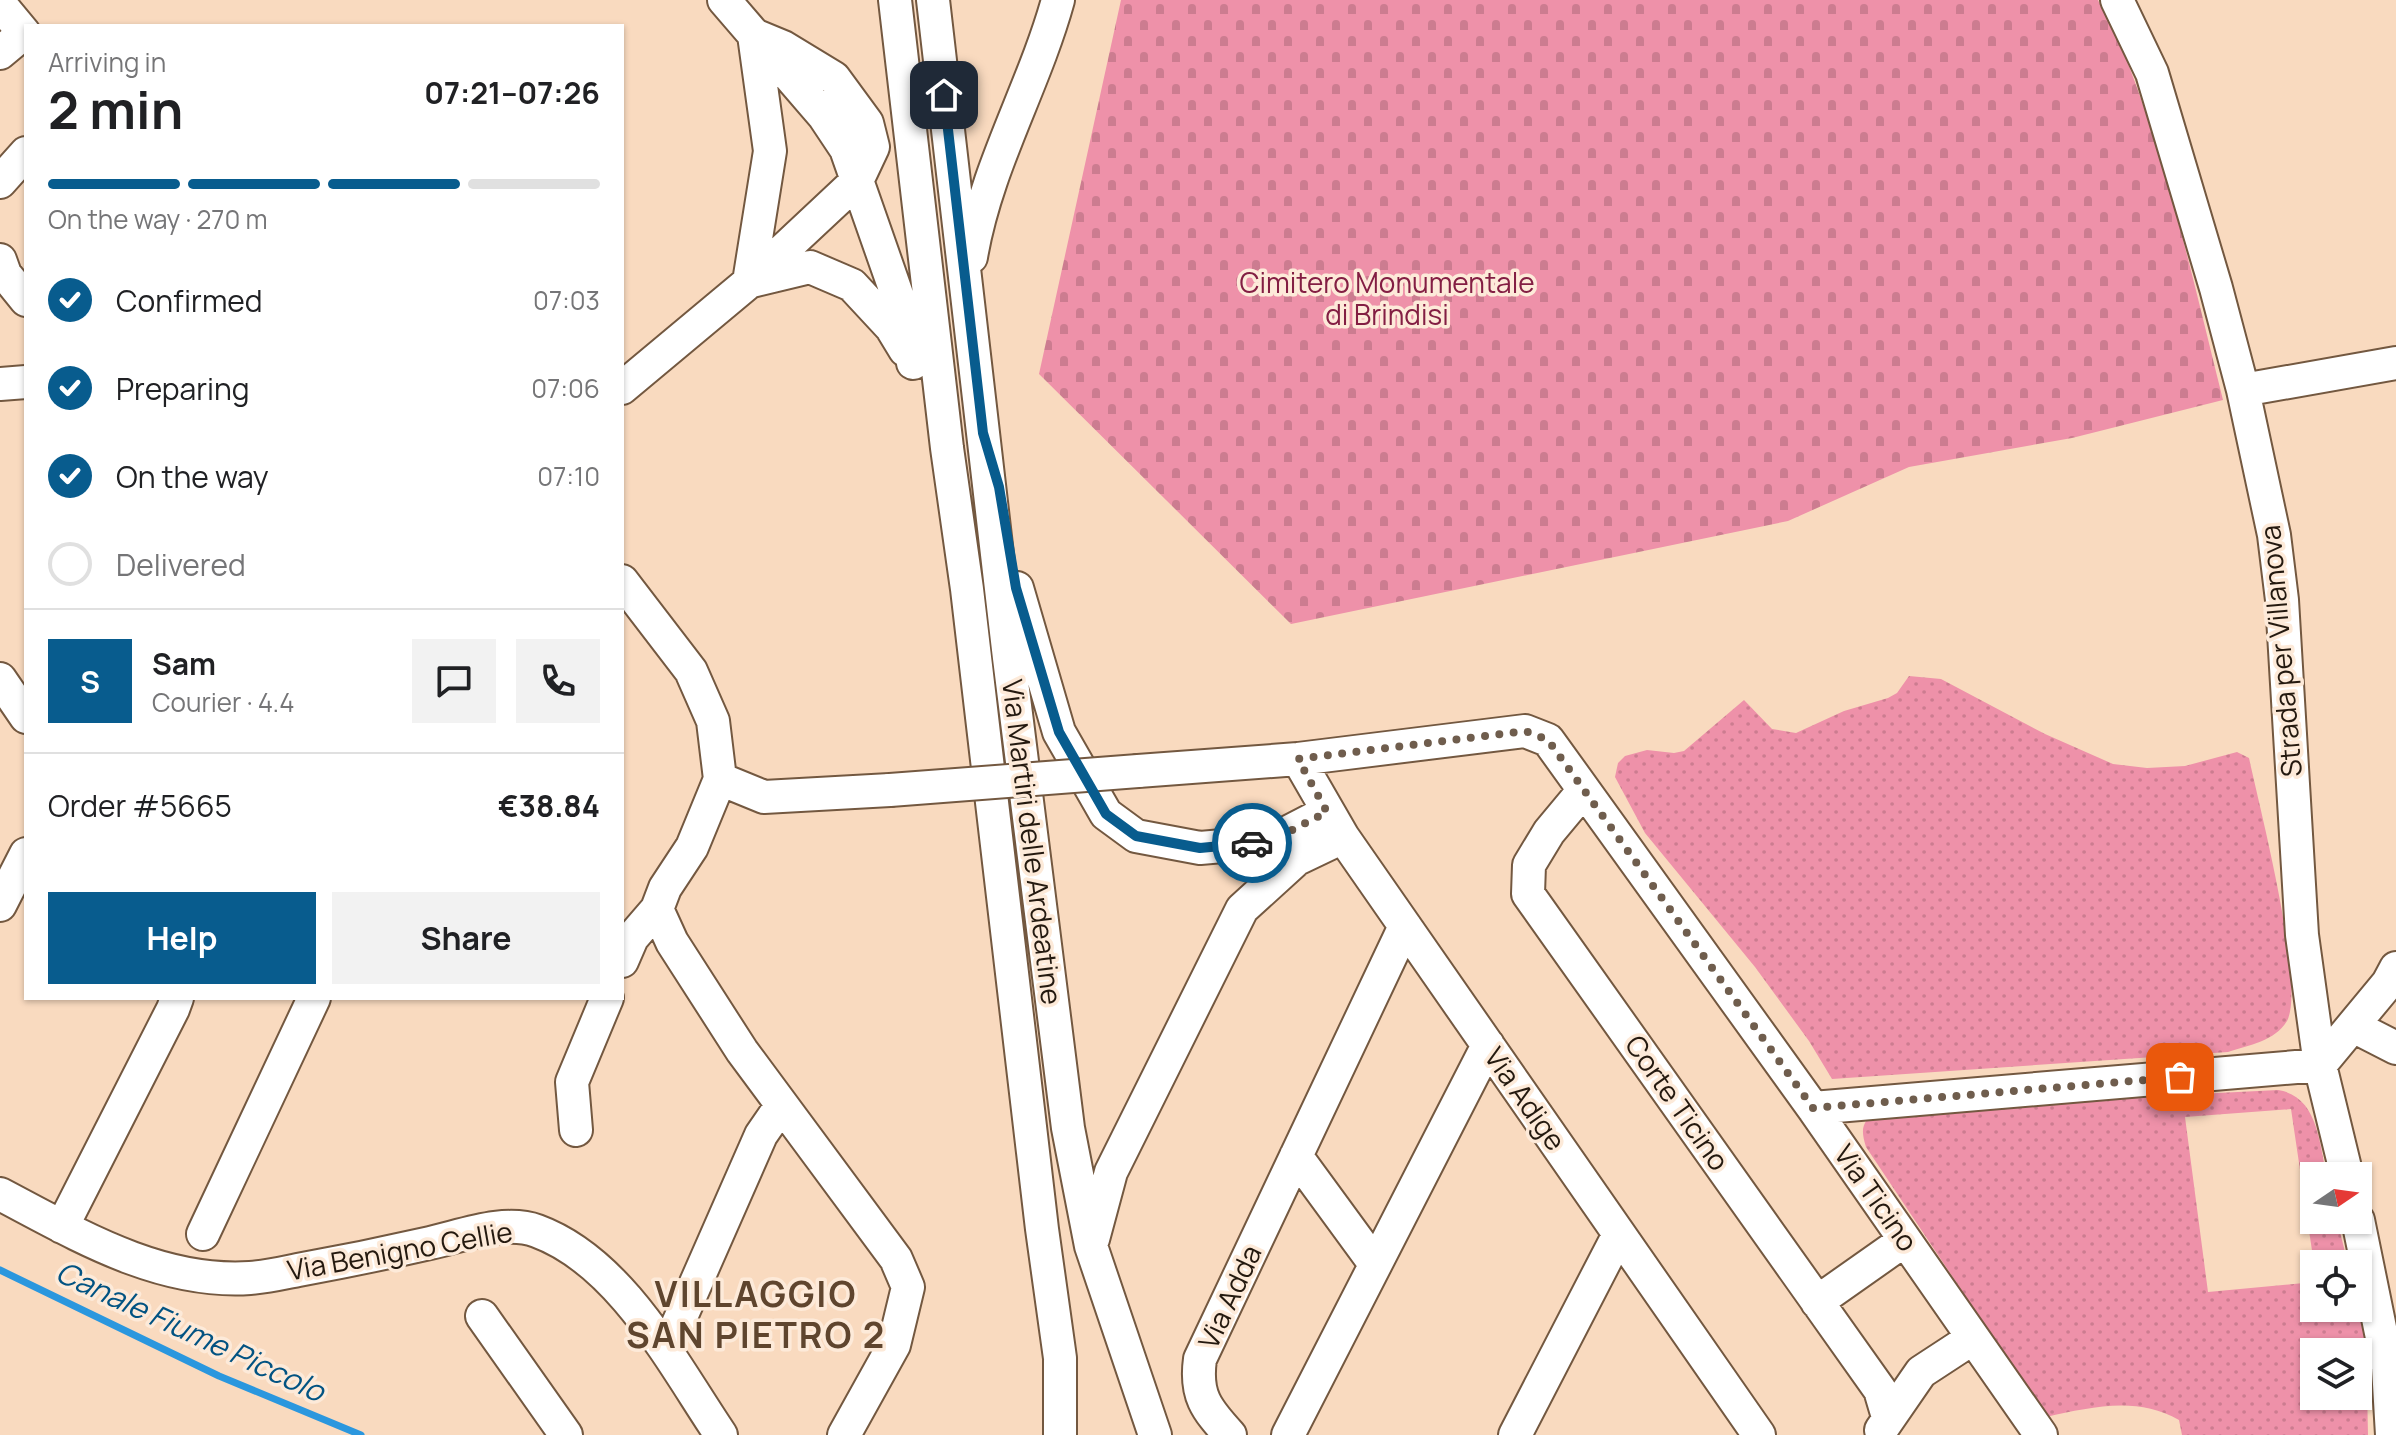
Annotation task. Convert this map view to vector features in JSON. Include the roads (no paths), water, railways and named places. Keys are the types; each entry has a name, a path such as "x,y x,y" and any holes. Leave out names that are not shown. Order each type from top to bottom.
{"street":[{"path":"724,0 824,116 846,149 908,326 913,363"},
{"name":"Via Martiri delle Ardeatine","path":"895,0 947,448 967,589 1060,1358 1060,1435"},
{"name":"Via Martiri delle Ardeatine","path":"933,0 1068,1128 1091,1246 1155,1435"},
{"path":"966,284 976,225 1048,35 1058,0"},
{"name":"Strada per Villanova","path":"2117,0 2152,73 2216,288 2243,390 2274,535 2282,600 2302,935 2320,1065 2344,1162"},
{"path":"0,4 24,33 0,53"},
{"path":"749,282 770,151 754,35"},
{"path":"0,182 24,155"},
{"path":"624,386 749,282 857,181"},
{"path":"0,260 5,274 24,298"},
{"path":"749,282 810,267 852,285 891,327 913,363 947,448"},
{"path":"2243,390 2396,363"},
{"path":"0,384 24,382"},
{"path":"983,433 999,487 1016,588 1059,732 1106,814 1136,836 1200,848 1269,842 1335,825"},
{"path":"624,584 691,671 713,721 720,779 692,847 665,888 657,909 632,938 624,956"},
{"path":"0,679 24,714"},
{"name":"Via Ticino","path":"720,779 764,797 1298,759 1525,731 1548,740 1813,1108 2041,1435"},
{"name":"Via Adige","path":"1298,759 1335,825 1619,1234 1747,1428"},
{"name":"Corte Ticino","path":"1584,790 1549,832 1529,865 1528,894 1880,1390 1883,1426"},
{"path":"1091,1246 1111,1172 1242,909 1335,825"},
{"path":"0,905 24,858"},
{"path":"657,909 680,954 742,1051 896,1259 908,1287 894,1345 844,1435"},
{"name":"Via Adda","path":"1230,1435 1205,1402 1197,1383 1200,1359 1405,926"},
{"path":"1813,1108 2320,1065 2388,983 2396,968"},
{"path":"62,1227 176,1000"},
{"path":"203,1234 313,1000"},
{"path":"576,1130 572,1082 606,1000"},
{"path":"2353,1026 2396,1048"},
{"path":"1288,1435 1488,1045"},
{"path":"677,1326 761,1135 781,1106"},
{"path":"1296,1156 1375,1264"},
{"name":"Via Benigno Cellie","path":"0,1194 110,1251 186,1274 250,1278 355,1260 507,1226 534,1230 563,1243 592,1264 631,1303 721,1435"},
{"path":"1515,1435 1619,1234"},
{"path":"2361,1234 2392,1370 2392,1435"},
{"path":"1817,1302 1905,1240"},
{"path":"482,1316 566,1435"},
{"path":"1883,1426 1921,1372 1973,1338"}],"waterway":[{"name":"Canale Fiume Piccolo","path":"0,1270 219,1376 361,1435"}],"district":[{"name":"VILLAGGIO SAN PIETRO 2","path":"756,1314"}],"park label":[{"name":"Cimitero Monumentale di Brindisi","path":"1387,299"}]}
